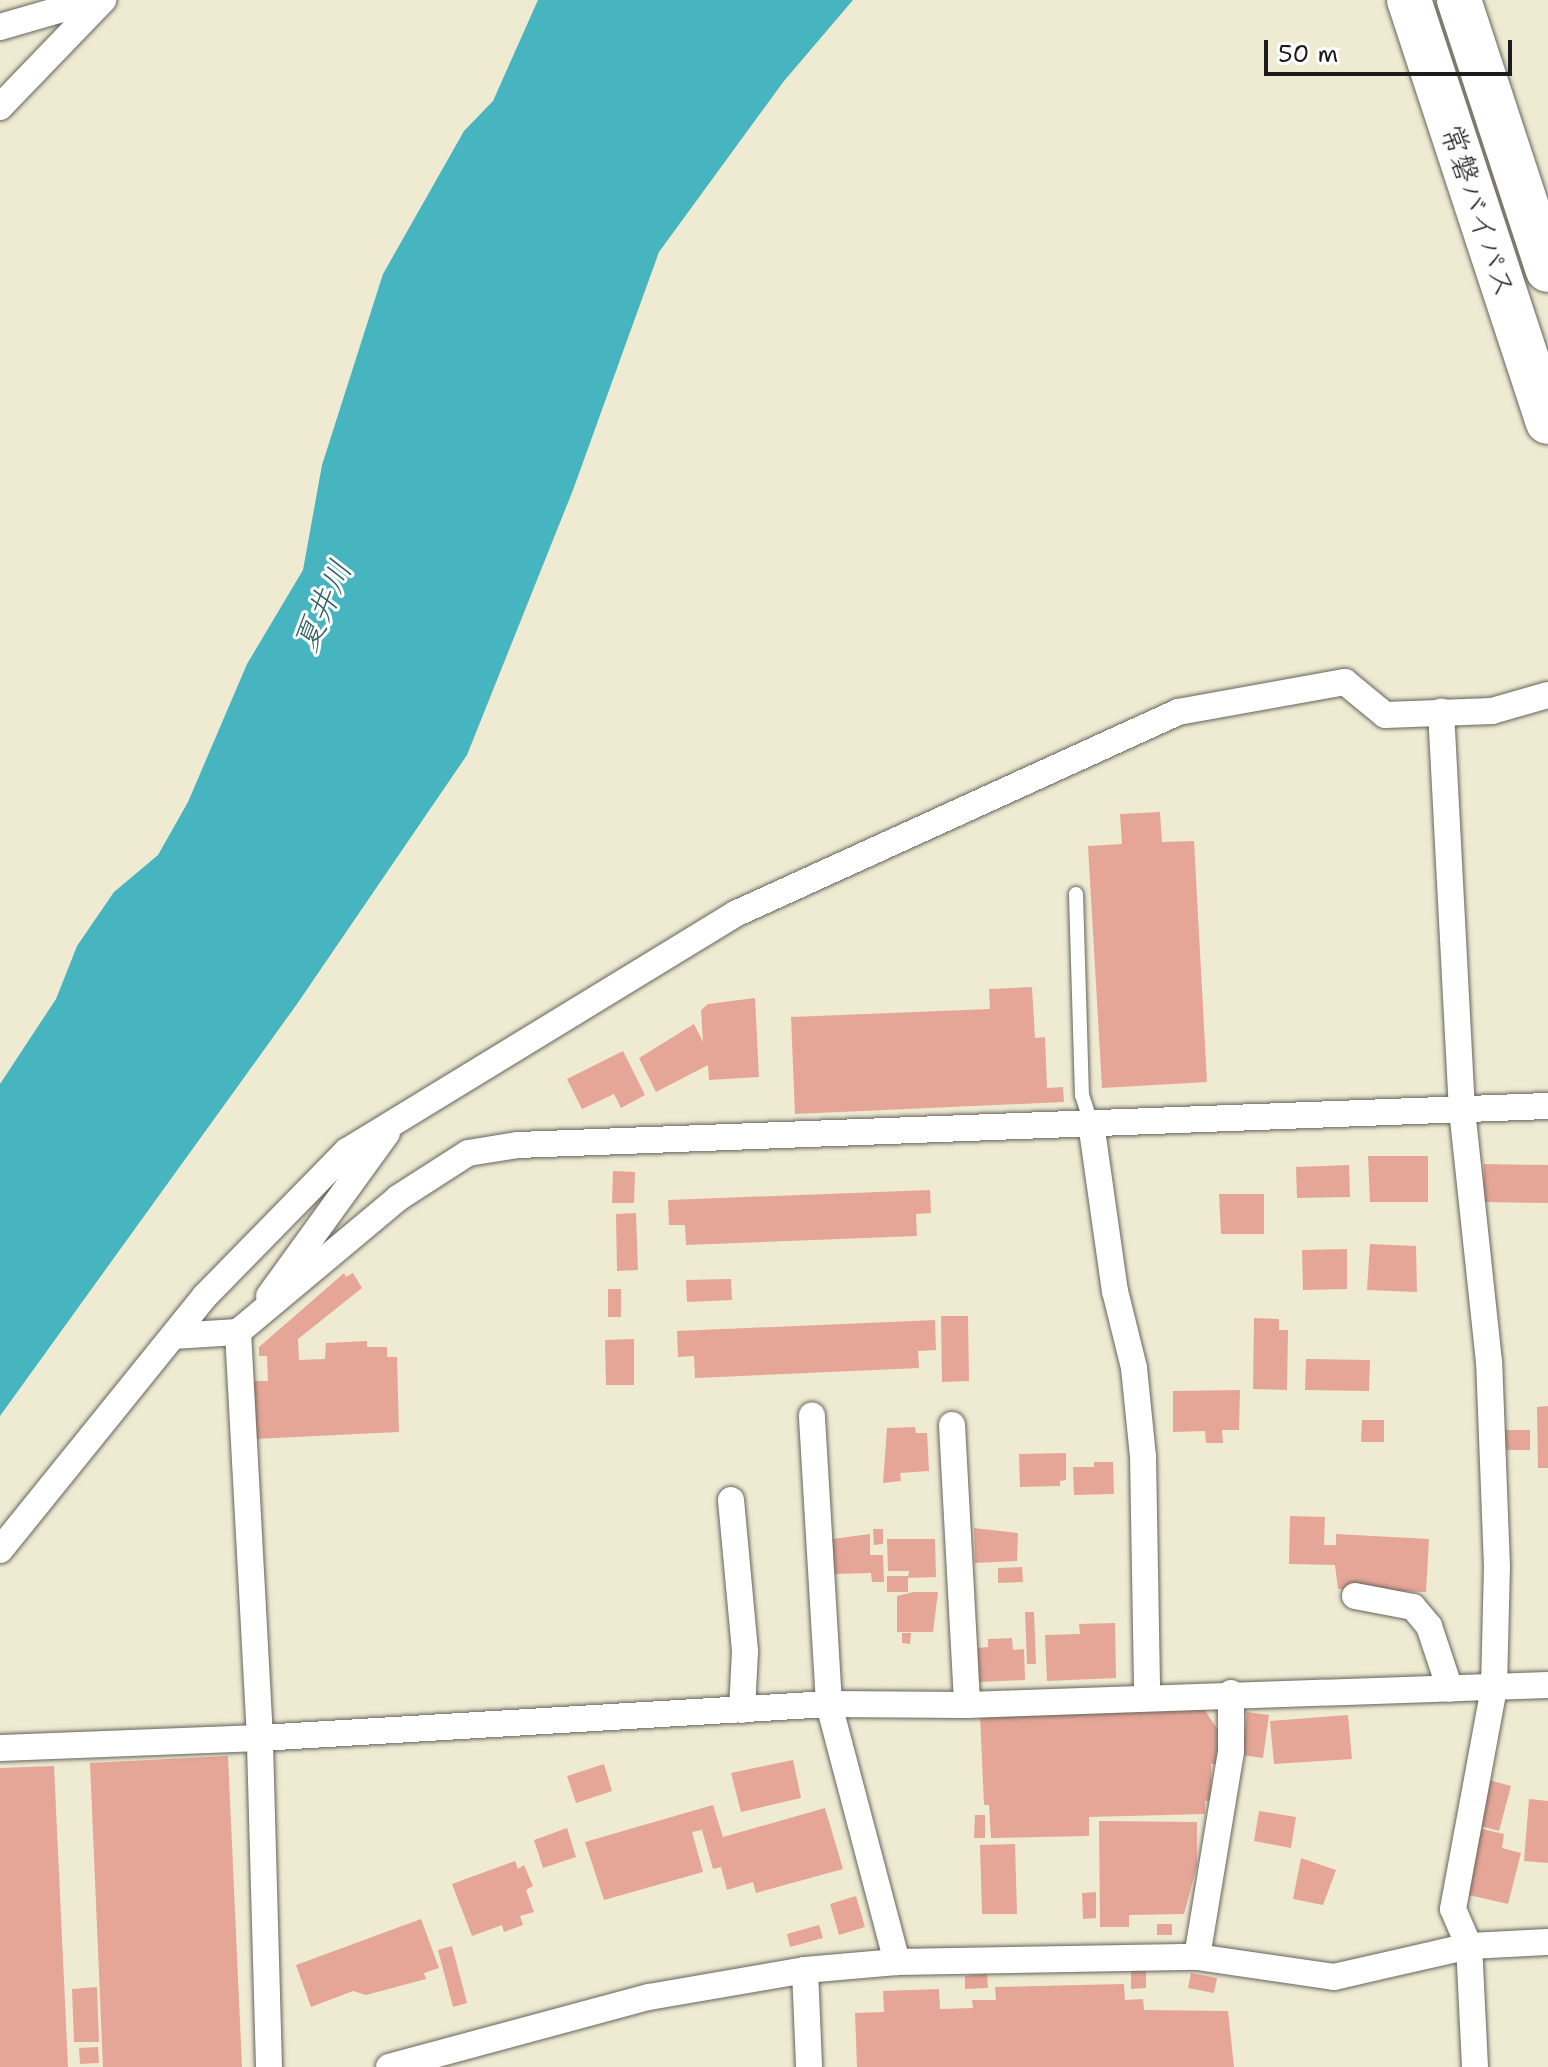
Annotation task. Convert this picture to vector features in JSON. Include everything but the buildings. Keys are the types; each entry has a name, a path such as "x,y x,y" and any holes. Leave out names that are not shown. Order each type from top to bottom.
{"highway":[{"name":"常磐バイパス","path":"1409,0 1548,422"},
{"name":"常磐バイパス","path":"1459,0 1548,270"}],"street":[{"path":"0,27 93,0"},
{"path":"0,107 103,0"},
{"path":"0,1550 205,1296 347,1151 735,914 1178,712 1345,682 1385,715 1492,711 1548,695"},
{"path":"1441,712 1462,1111 1489,1362 1497,1567 1494,1688 1456,1875 1453,1909 1469,1946 1475,2067"},
{"path":"173,1336 248,1324 398,1198 468,1153 518,1145 1548,1106"},
{"path":"269,2067 248,1324 396,1121"},
{"path":"1091,1123 1142,1442 1147,1696"},
{"path":"812,1416 829,1704 897,1962"},
{"path":"952,1425 967,1705"},
{"path":"731,1500 745,1651 742,1710"},
{"path":"1355,1596 1413,1607 1434,1638 1450,1689"},
{"path":"0,1748 260,1738 829,1704 967,1705 1231,1693 1548,1685"},
{"path":"1197,1957 1231,1751 1231,1693"},
{"path":"389,2067 649,1997 805,1970 897,1962 1197,1957 1334,1977 1469,1946 1548,1942"},
{"path":"805,1970 809,2067"}],"lane":[{"path":"1076,894 1082,1095 1091,1123"}],"water":[{"name":"夏井川","path":"538,0 853,0 784,81 659,252 573,490 467,755 297,1004 0,1416 0,1084 56,999 77,946 114,892 158,855 188,802 247,664 303,570 322,465 383,274 464,131 493,101"}]}
